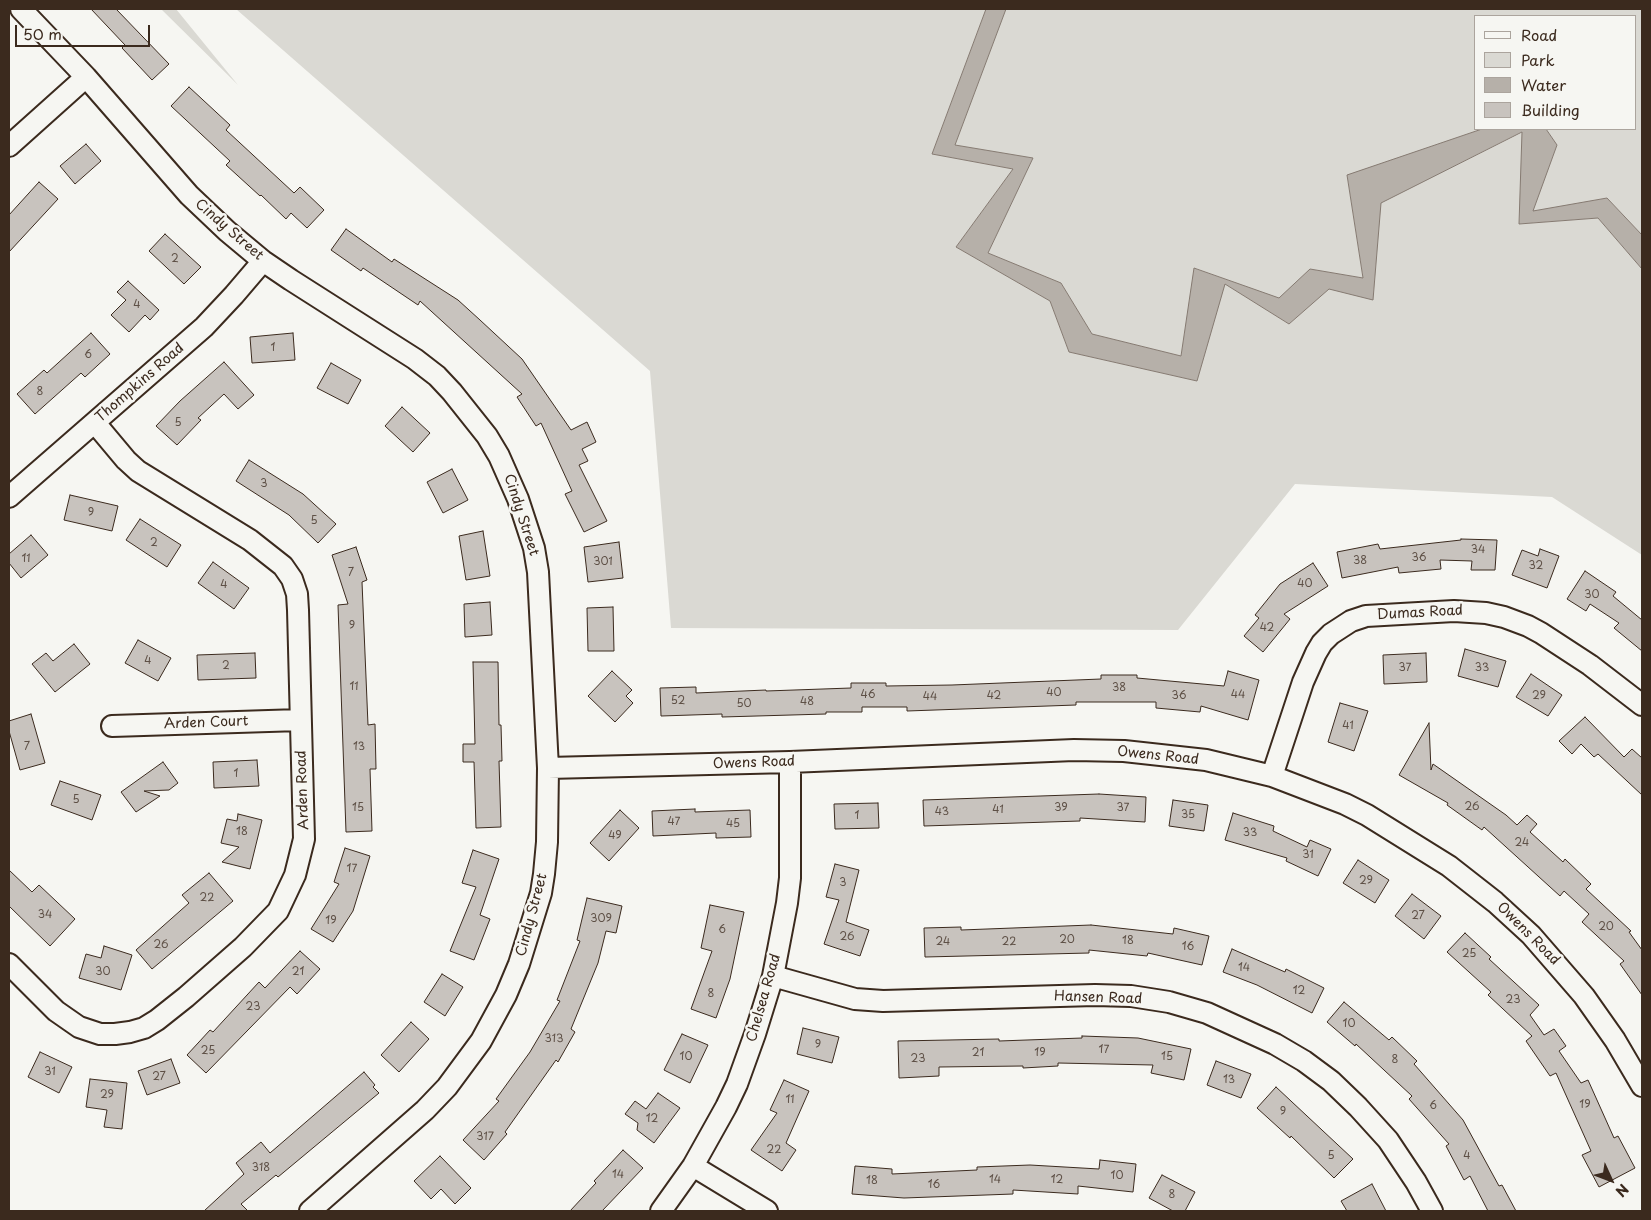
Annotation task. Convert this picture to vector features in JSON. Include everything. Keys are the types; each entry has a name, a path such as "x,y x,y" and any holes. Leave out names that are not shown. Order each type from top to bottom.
{"street":[{"name":"Cindy Street","path":"21,9 86,77 189,195 227,231 263,260 415,359 437,376 469,412 499,456 509,477 534,548 538,572 548,768 547,842 541,893 519,964 495,1018 481,1041 447,1087 310,1211"},
{"path":"9,146 86,77"},
{"name":"Thompkins Road","path":"9,497 204,328 234,296 263,260"},
{"name":"Arden Road","path":"9,964 56,1011 79,1027 100,1034 130,1032 144,1028 186,997 266,925 278,911 295,875 301,857 305,831 297,594 292,579 283,566 250,540 138,471 94,423"},
{"name":"Dumas Road","path":"1272,776 1303,682 1316,653 1331,634 1351,621 1366,616 1462,611 1504,617 1542,633 1590,665 1642,705"},
{"name":"Arden Court","path":"112,726 300,720"},
{"name":"Owens Road","path":"548,768 790,762 1074,750 1124,751 1206,760 1272,776 1345,804 1367,815 1449,866 1495,902 1531,935 1584,996 1615,1040 1642,1086"},
{"name":"Chelsea Road","path":"661,1211 693,1166 737,1084 773,976 790,878 790,762"},
{"name":"Hansen Road","path":"773,976 855,999 1131,996 1169,1002 1207,1013 1275,1044 1331,1081 1388,1140 1416,1182 1432,1211"},
{"path":"693,1166 768,1211"}],"green space":[{"path":"161,9 176,9 238,85"},
{"path":"236,9 986,9 932,154 1013,169 956,247 1050,301 1069,352 1197,381 1224,283 1289,324 1329,288 1373,300 1380,203 1523,132 1519,224 1598,218 1642,269 1642,555 1552,497 1295,484 1178,630 671,628 650,371"},
{"path":"1006,9 1642,9 1642,235 1607,198 1532,212 1557,145 1547,130 1636,130 1636,15 1474,15 1474,130 1479,130 1347,176 1363,278 1310,269 1280,299 1195,268 1181,356 1092,334 1061,283 988,253 1033,158 955,145"}],"water":[{"path":"986,9 1006,9 955,145 1033,158 988,253 1061,283 1092,334 1181,356 1194,268 1279,298 1310,269 1363,278 1347,175 1479,130 1547,130 1557,145 1533,211 1607,198 1642,235 1642,269 1598,218 1519,224 1522,132 1381,203 1373,300 1329,289 1289,324 1225,284 1197,381 1069,352 1050,301 956,247 1013,169 932,154"}],"building":[{"path":"91,9 116,9 169,64 152,80 122,48 125,45"},
{"path":"189,87 230,125 226,130 294,193 300,187 324,210 307,228 291,213 286,219 260,196 226,165 230,161 171,106"},
{"path":"86,144 101,161 75,184 60,166"},
{"path":"39,182 58,199 9,252 9,215"},
{"path":"346,229 392,262 394,259 458,300 522,359 571,430 587,422 596,442 582,449 588,461 579,465 607,521 584,532 565,494 572,491 541,423 536,426 517,397 522,394 420,301 418,305 363,268 361,271 331,250"},
{"path":"165,234 201,267 184,284 149,251"},
{"path":"128,281 159,310 150,320 145,315 129,332 111,315 126,300 117,292"},
{"path":"91,333 110,354 85,377 81,373 35,414 17,394 44,370 47,373"},
{"path":"293,333 295,360 252,363 250,337"},
{"path":"224,362 254,395 238,409 224,394 198,418 201,420 177,445 156,426 180,401"},
{"path":"331,363 361,380 348,404 317,388"},
{"path":"402,407 430,433 413,452 385,426"},
{"path":"249,460 303,494 336,524 318,543 289,515 236,481"},
{"path":"452,469 468,500 443,513 427,482"},
{"path":"70,495 118,506 112,531 64,520"},
{"path":"140,519 181,545 167,567 126,540"},
{"path":"483,531 490,576 466,580 459,536"},
{"path":"31,535 48,555 21,578 9,563 9,554"},
{"path":"1461,539 1497,540 1495,570 1471,570 1472,561 1440,560 1441,569 1399,573 1398,567 1342,578 1337,552 1378,544 1380,549"},
{"path":"619,542 623,578 588,582 584,547"},
{"path":"356,547 367,580 362,582 368,725 375,724 376,769 370,769 372,831 346,832 338,605 348,604 332,555"},
{"path":"1540,549 1559,556 1547,588 1512,575 1522,550 1538,556"},
{"path":"213,562 249,588 234,609 198,583"},
{"path":"1313,563 1328,586 1284,614 1290,619 1263,652 1244,636 1259,618 1255,615 1280,584"},
{"path":"1585,571 1616,592 1613,596 1642,620 1642,651 1614,628 1619,623 1590,604 1586,611 1567,599"},
{"path":"490,602 492,635 465,637 464,604"},
{"path":"613,607 614,651 588,651 587,608"},
{"path":"138,640 171,658 158,681 125,663"},
{"path":"74,644 90,664 55,692 32,664 46,653 53,661"},
{"path":"1465,649 1506,661 1498,687 1458,676"},
{"path":"255,653 256,678 198,680 197,655"},
{"path":"1426,653 1427,682 1384,684 1383,655"},
{"path":"473,662 498,662 499,725 501,725 502,761 499,761 501,827 476,828 474,762 463,762 463,744 475,744"},
{"path":"612,671 632,690 626,696 633,703 615,722 588,696"},
{"path":"1228,671 1259,680 1248,720 1201,706 1200,712 1156,708 1156,702 1076,702 1076,705 907,711 907,707 862,707 862,712 826,712 826,714 722,717 722,714 661,716 660,688 696,687 696,693 766,691 851,688 851,683 886,683 886,686 952,685 1101,679 1101,675 1137,675 1137,678 1224,686"},
{"path":"1531,674 1562,695 1548,716 1516,697"},
{"path":"1340,703 1368,711 1354,751 1328,742"},
{"path":"31,714 45,763 20,770 9,731 9,721"},
{"path":"1585,717 1624,757 1632,749 1642,758 1642,795 1598,754 1594,757 1581,744 1572,754 1559,741"},
{"path":"1429,723 1431,770 1433,764 1506,815 1517,825 1527,815 1537,824 1530,832 1563,862 1565,859 1591,884 1586,889 1631,931 1629,932 1642,950 1642,995 1620,964 1624,961 1582,922 1589,914 1564,891 1560,896 1484,827 1482,830 1447,805 1448,803 1399,775"},
{"path":"257,760 259,786 214,788 213,762"},
{"path":"163,762 178,783 169,790 144,791 160,796 136,812 121,792"},
{"path":"60,781 101,795 92,820 51,805"},
{"path":"1099,794 1146,797 1145,822 1080,818 1080,821 924,826 923,800"},
{"path":"1173,800 1208,805 1204,831 1169,826"},
{"path":"878,803 879,828 835,829 834,804"},
{"path":"695,809 695,812 750,810 751,837 716,838 716,833 653,836 652,811"},
{"path":"620,810 639,828 609,861 590,843"},
{"path":"1233,813 1274,826 1273,831 1307,847 1310,840 1331,849 1318,876 1286,861 1287,858 1225,840"},
{"path":"238,814 262,820 250,869 222,862 239,847 221,843 227,819 237,821"},
{"path":"345,848 370,856 353,911 333,942 311,929 339,884 334,882"},
{"path":"473,850 499,859 480,915 490,919 474,960 450,951 476,887 462,883"},
{"path":"1358,860 1389,880 1375,903 1343,883"},
{"path":"835,864 859,870 846,922 869,930 860,956 824,944 839,900 826,897"},
{"path":"9,870 32,892 39,885 75,919 50,946 9,906"},
{"path":"209,873 233,901 152,969 136,950 189,903 182,895"},
{"path":"1412,894 1441,916 1424,939 1395,916"},
{"path":"587,898 622,906 616,933 606,931 598,963 571,1029 575,1032 558,1062 556,1060 505,1132 507,1134 484,1160 463,1140 499,1101 496,1099 530,1052 560,1001 557,1000 580,941 577,940"},
{"path":"710,905 744,912 730,979 716,1018 691,1009 712,951 701,948"},
{"path":"1091,925 1173,934 1174,928 1209,936 1202,965 1148,953 1147,956 1089,950 1089,953 925,957 924,928 961,927 961,930"},
{"path":"1465,933 1491,957 1489,959 1539,1005 1530,1015 1544,1035 1554,1029 1566,1046 1559,1051 1581,1083 1588,1080 1614,1138 1618,1136 1635,1168 1599,1187 1582,1155 1591,1151 1556,1073 1550,1076 1526,1041 1532,1036 1488,995 1491,992 1447,952"},
{"path":"104,946 132,955 121,990 79,978 86,954 101,958"},
{"path":"1232,949 1285,972 1286,969 1324,988 1312,1013 1257,985 1223,972"},
{"path":"300,951 320,969 297,994 290,987 206,1073 187,1055 210,1030 213,1032 259,982 265,988"},
{"path":"442,974 463,987 445,1016 424,1002"},
{"path":"1344,1002 1389,1040 1392,1037 1417,1061 1414,1064 1463,1120 1499,1186 1502,1185 1516,1211 1488,1211 1470,1176 1464,1180 1446,1146 1449,1144 1409,1099 1412,1096 1356,1044 1355,1046 1327,1022"},
{"path":"411,1022 429,1039 399,1072 381,1055"},
{"path":"803,1028 839,1037 832,1063 797,1054"},
{"path":"682,1034 708,1045 690,1083 664,1070"},
{"path":"1082,1036 1138,1038 1191,1049 1184,1080 1151,1073 1153,1065 1058,1063 1058,1066 1023,1068 1023,1066 939,1067 939,1076 899,1078 898,1041 999,1039 999,1041 1082,1038"},
{"path":"40,1052 72,1067 59,1093 28,1077"},
{"path":"171,1059 180,1083 147,1095 138,1071"},
{"path":"1216,1061 1251,1074 1241,1098 1207,1085"},
{"path":"364,1072 379,1093 278,1177 276,1175 241,1204 248,1211 204,1211 244,1174 236,1163 261,1142 270,1153"},
{"path":"90,1079 127,1083 122,1129 104,1127 107,1110 86,1107"},
{"path":"784,1080 809,1091 786,1143 796,1150 782,1171 751,1150 777,1113 770,1110"},
{"path":"1276,1087 1353,1159 1334,1178 1291,1136 1290,1138 1257,1108"},
{"path":"658,1093 680,1108 654,1143 637,1130 638,1123 625,1114 635,1101 646,1109"},
{"path":"623,1150 643,1168 602,1211 570,1211 596,1183 594,1181"},
{"path":"440,1156 471,1188 455,1204 441,1189 431,1199 414,1181"},
{"path":"1100,1160 1136,1164 1133,1192 1078,1186 1078,1194 1013,1190 1013,1194 904,1198 852,1194 855,1166 892,1169 892,1174 977,1170 977,1167 1030,1165 1099,1169"},
{"path":"1162,1175 1195,1192 1185,1211 1173,1211 1149,1198"},
{"path":"1372,1184 1386,1211 1347,1211 1341,1201"}]}
